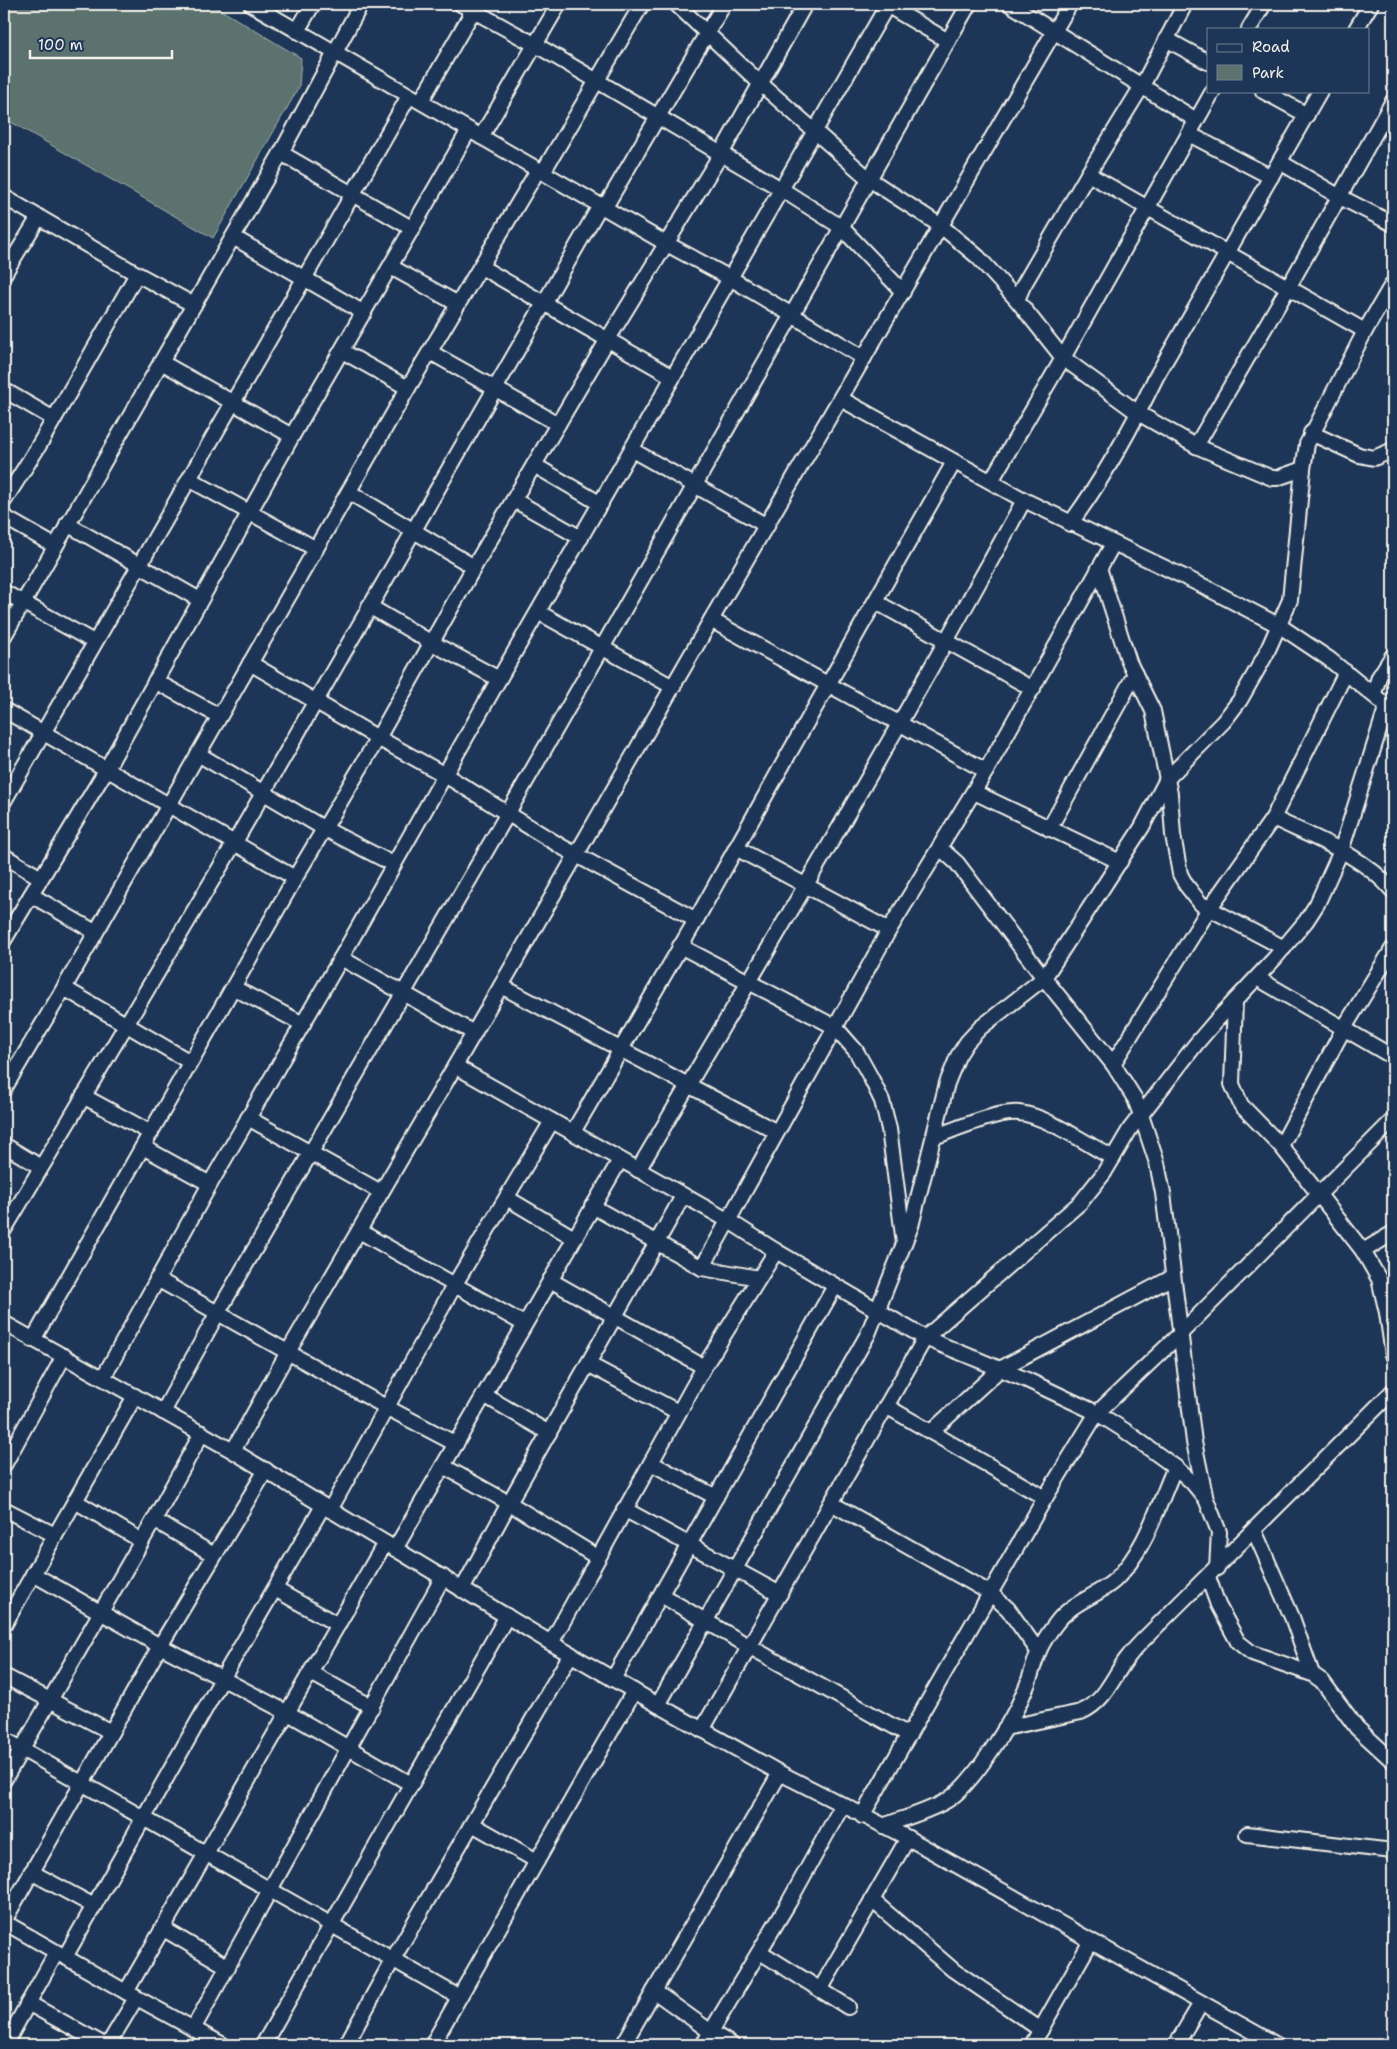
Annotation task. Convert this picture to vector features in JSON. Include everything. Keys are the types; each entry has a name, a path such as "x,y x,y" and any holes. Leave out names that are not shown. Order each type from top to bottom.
{"street":[{"path":"251,4 667,244 730,278 864,358"},
{"path":"298,31 313,4"},
{"path":"4,636 281,153 361,4"},
{"path":"460,4 475,7 596,82 841,226 903,292"},
{"path":"481,137 559,4"},
{"path":"4,1089 64,988 408,388 642,4"},
{"path":"676,4 814,133 869,179 941,226 978,257 1017,300 1063,358 1138,413 1196,446 1272,478 1303,469"},
{"path":"4,1230 235,842 544,302 658,118 724,4"},
{"path":"33,1340 474,567 608,339 721,154 805,4"},
{"path":"103,1378 210,1184 887,4 948,41"},
{"path":"163,1412 217,1314 695,487 791,314 969,4"},
{"path":"1010,4 1196,120"},
{"path":"233,1451 288,1352 456,1066 672,687 1070,4"},
{"path":"1017,300 1023,286 1088,174 1142,86 1185,4"},
{"path":"1250,28 1264,4"},
{"path":"1357,28 1371,4"},
{"path":"4,801 353,193 475,7"},
{"path":"1166,39 1207,61"},
{"path":"991,481 1063,358 1212,92"},
{"path":"1264,92 1307,115"},
{"path":"1070,524 1091,495 1138,413 1156,376 1319,92"},
{"path":"1196,446 1340,197 1393,101"},
{"path":"4,940 106,770 292,436 392,267 469,130"},
{"path":"1189,134 1271,177"},
{"path":"281,153 413,229"},
{"path":"1280,162 1340,197 1393,224"},
{"path":"1088,174 1365,331"},
{"path":"4,197 194,305"},
{"path":"4,274 39,217"},
{"path":"233,237 364,313"},
{"path":"392,267 458,304"},
{"path":"481,267 674,377"},
{"path":"4,501 54,419 137,274"},
{"path":"658,1705 868,1334 911,1226 952,1068 967,1042 986,1023 1044,978 1142,827 1167,779 1224,721 1240,700 1280,626 1288,606 1292,587 1303,469 1311,433 1365,331 1393,283"},
{"path":"342,351 408,388"},
{"path":"430,352 558,424"},
{"path":"161,362 292,436"},
{"path":"4,390 54,419"},
{"path":"702,1730 925,1338 1081,1202 1094,1188 1141,1115 1214,1023 1257,978 1306,921 1317,904 1341,851 1390,708 1346,672 1280,626 1203,586 1070,524 841,399"},
{"path":"1311,433 1360,455 1374,458 1393,450"},
{"path":"632,450 767,526"},
{"path":"573,1132 696,920 954,462"},
{"path":"534,466 601,504"},
{"path":"189,479 316,549"},
{"path":"349,492 474,567"},
{"path":"514,500 581,538"},
{"path":"638,1170 900,723 1024,500"},
{"path":"4,517 55,546"},
{"path":"67,524 200,600"},
{"path":"702,1268 889,930 986,772 1113,544"},
{"path":"1100,568 1134,674 1153,711 1172,805 1173,835 1180,874 1194,897 1209,909 1284,948"},
{"path":"4,592 94,642"},
{"path":"876,602 1033,689"},
{"path":"369,606 499,679"},
{"path":"538,612 672,687"},
{"path":"711,620 986,772"},
{"path":"1374,693 1379,677 1393,655"},
{"path":"250,663 445,775 576,854 696,920"},
{"path":"1113,1064 1209,909 1273,818 1346,672"},
{"path":"1049,829 1134,674"},
{"path":"155,681 220,716"},
{"path":"4,710 295,878"},
{"path":"198,754 325,829 393,864"},
{"path":"974,792 1120,862"},
{"path":"1273,818 1341,851 1372,870 1393,891"},
{"path":"736,848 889,930"},
{"path":"940,848 957,863 1044,978 1113,1064 1135,1099 1141,1115 1154,1155 1163,1193 1194,1442 1206,1499 1219,1532 1212,1572 1218,1605 1238,1642 1252,1653 1312,1674 1329,1689 1357,1728 1370,1742 1393,1761"},
{"path":"4,856 41,878"},
{"path":"31,896 95,932"},
{"path":"680,946 835,1027 856,1051 872,1078 882,1102 889,1129 904,1244"},
{"path":"1282,1146 1344,1028 1393,948"},
{"path":"341,958 474,1033"},
{"path":"1257,978 1393,1057"},
{"path":"501,986 777,1132"},
{"path":"64,988 190,1062"},
{"path":"234,988 303,1024"},
{"path":"1235,1001 1232,1084 1235,1094 1241,1105 1282,1146 1363,1251 1379,1279 1387,1313 1393,1355"},
{"path":"456,1066 729,1221 834,1286 925,1338 1097,1413 1150,1448 1192,1482 1206,1499"},
{"path":"83,1096 151,1133"},
{"path":"934,1137 999,1114 1019,1113 1046,1122 1112,1158"},
{"path":"248,1118 381,1192"},
{"path":"862,1816 990,1592 1097,1413 1180,1334 1393,1120"},
{"path":"5,2045 28,2004 94,1906 222,1679 386,1407 455,1284 552,1121"},
{"path":"4,1145 41,1167"},
{"path":"143,1147 210,1184"},
{"path":"108,2045 162,1928 204,1853 338,1625 443,1466 620,1160"},
{"path":"462,1590 509,1503 683,1196"},
{"path":"507,1198 574,1238"},
{"path":"592,1206 702,1268 759,1278"},
{"path":"359,1231 524,1324"},
{"path":"1363,1251 1393,1233"},
{"path":"551,1643 704,1366 776,1251"},
{"path":"931,1432 1000,1370 1173,1277"},
{"path":"156,1279 456,1444"},
{"path":"550,1280 704,1366"},
{"path":"613,1679 834,1286"},
{"path":"4,1323 266,1470 462,1590 702,1730 842,1806 908,1838 1277,2045"},
{"path":"4,1465 64,1356"},
{"path":"588,1364 678,1412"},
{"path":"1005,1728 1081,1712 1092,1707 1105,1693 1132,1651 1393,1391"},
{"path":"484,1395 549,1433"},
{"path":"4,1625 135,1396"},
{"path":"886,1406 1045,1498"},
{"path":"4,1780 202,1433"},
{"path":"651,1463 716,1497"},
{"path":"443,1466 509,1503 597,1557"},
{"path":"883,1826 936,1806 954,1796 969,1781 1005,1728 1025,1691 1038,1651 1064,1613 1078,1602 1104,1590 1130,1563 1147,1533 1174,1467"},
{"path":"223,2045 208,2042 193,2029 60,1955 4,1921 110,1732 266,1470"},
{"path":"75,1500 142,1541"},
{"path":"831,1503 990,1592 1008,1609 1038,1651"},
{"path":"4,1509 55,1535"},
{"path":"624,1509 780,1594"},
{"path":"154,1520 214,1555"},
{"path":"1254,1530 1292,1616 1312,1674"},
{"path":"33,1574 160,1646 288,1713 411,1784"},
{"path":"193,2029 442,1578"},
{"path":"275,1589 338,1625"},
{"path":"661,1595 750,1647 909,1735"},
{"path":"262,2045 507,1616"},
{"path":"346,2045 393,1959 571,1654"},
{"path":"311,1673 372,1707"},
{"path":"4,1676 110,1732"},
{"path":"432,2045 634,1691"},
{"path":"4,1739 459,1997"},
{"path":"623,2045 780,1773"},
{"path":"704,2045 760,1952 842,1806"},
{"path":"472,1824 537,1861"},
{"path":"1247,1834 1393,1851"},
{"path":"820,1990 908,1838"},
{"path":"31,1872 94,1906"},
{"path":"872,1900 952,1969 1041,2030"},
{"path":"162,1928 228,1967"},
{"path":"1032,2045 1091,1941"},
{"path":"760,1952 848,2007"},
{"path":"654,1991 732,2045"},
{"path":"1176,2045 1201,2003"},
{"path":"28,2004 104,2045"}],"green space":[{"path":"4,4 211,4 301,58 299,87 213,238 4,118"}]}
